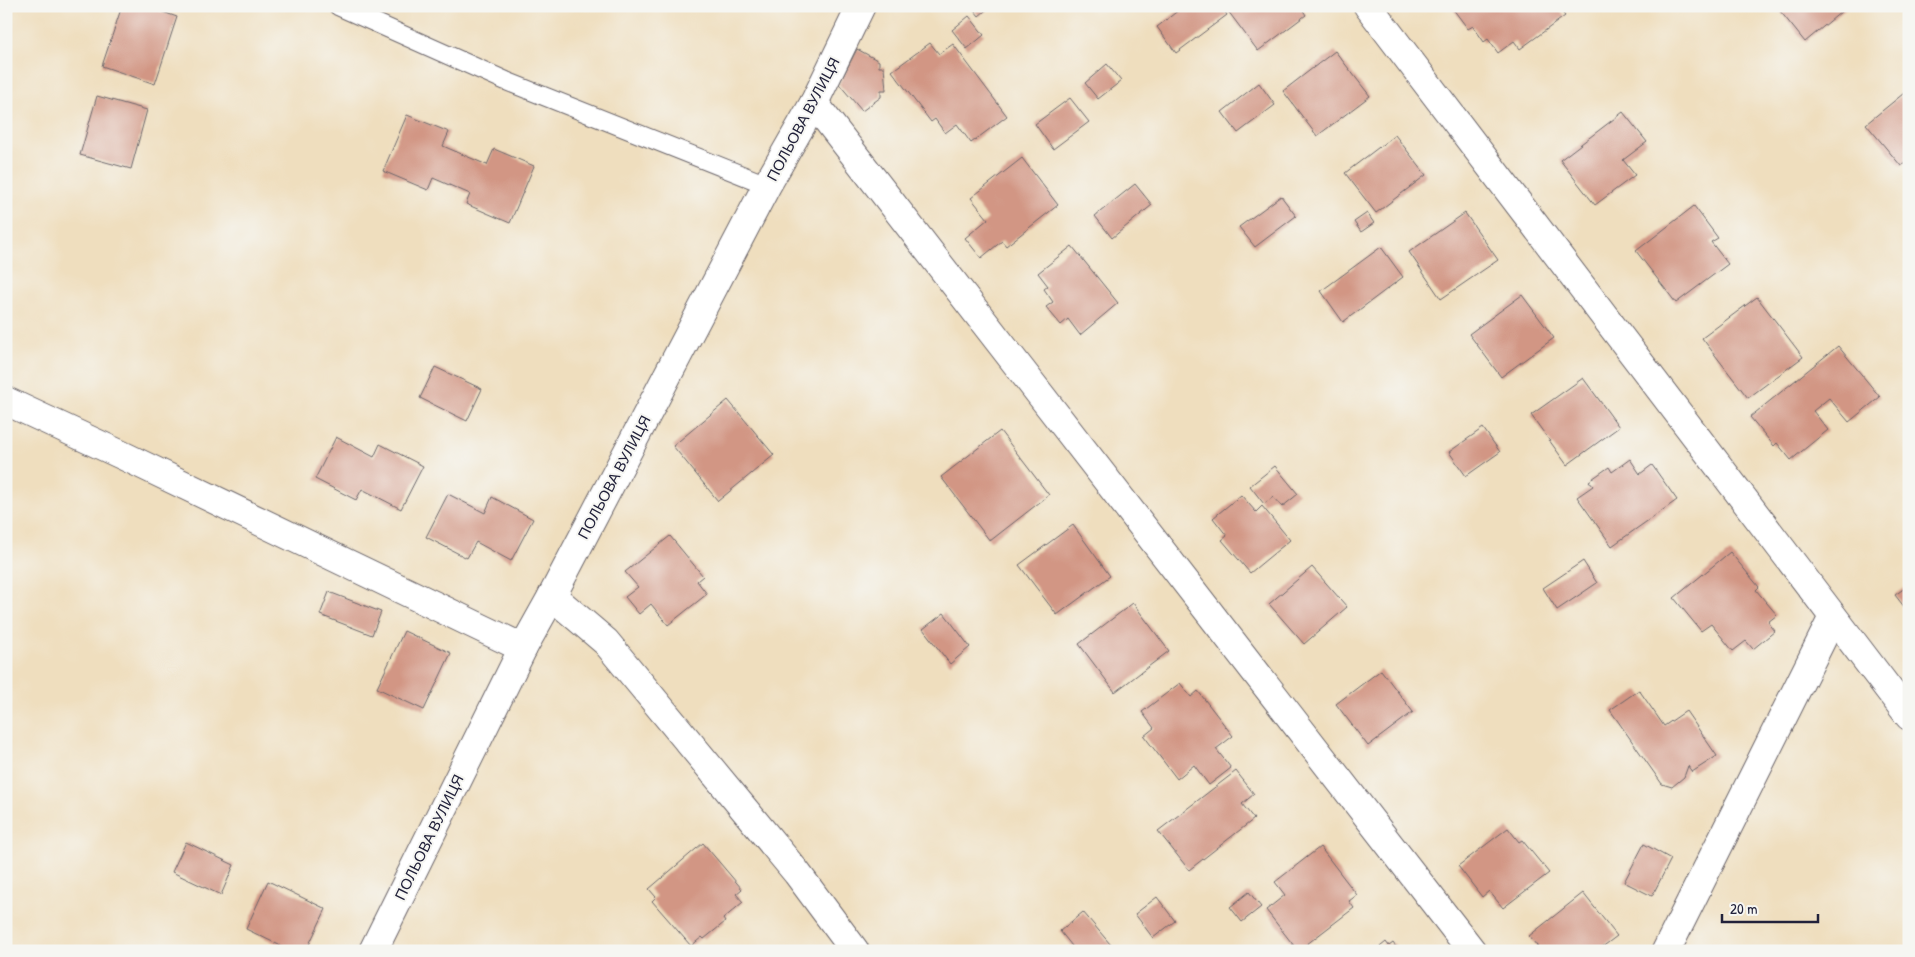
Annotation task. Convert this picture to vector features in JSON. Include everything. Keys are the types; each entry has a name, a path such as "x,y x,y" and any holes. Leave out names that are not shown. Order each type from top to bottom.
{"street":[{"name":"ПОЛЬОВА ВУЛИЦЯ","path":"373,951 523,648 768,185 814,102 861,6"},
{"path":"1368,6 1909,716"},
{"path":"814,102 1472,951"},
{"path":"6,401 523,648"},
{"path":"552,596 606,642 797,873 855,951"},
{"path":"1666,951 1833,617"}],"lane":[{"path":"338,6 506,81 768,185"}],"building":[{"path":"122,6 146,6 177,17 155,84 102,66"},
{"path":"971,6 991,6 979,16"},
{"path":"1184,6 1221,6 1227,15 1176,53 1157,27"},
{"path":"1300,6 1306,15 1258,51 1225,7"},
{"path":"1457,6 1557,6 1565,16 1520,49 1514,41 1498,53 1488,39 1484,42 1473,26 1468,29 1453,9"},
{"path":"1776,6 1848,6 1805,42"},
{"path":"969,16 984,35 967,49 952,30"},
{"path":"930,43 939,54 953,44 1007,116 971,143 957,124 945,133 935,119 931,122 892,71"},
{"path":"857,49 879,61 879,67 884,67 886,90 881,90 881,97 862,111 839,84"},
{"path":"1335,51 1370,96 1317,136 1283,91"},
{"path":"1107,64 1121,81 1098,99 1085,83"},
{"path":"1259,83 1275,105 1238,133 1222,112"},
{"path":"1909,89 1909,160 1901,166 1866,124"},
{"path":"97,96 147,110 131,169 80,155"},
{"path":"1070,98 1089,122 1053,149 1035,124"},
{"path":"1623,112 1647,142 1623,160 1635,175 1595,205 1560,160"},
{"path":"407,115 449,132 443,146 487,165 494,149 534,166 510,223 466,204 470,194 433,178 428,190 383,171"},
{"path":"1395,135 1426,175 1376,213 1345,173"},
{"path":"1022,158 1058,205 1006,246 1002,241 981,258 965,238 988,219 971,198"},
{"path":"1135,184 1152,205 1112,238 1095,216"},
{"path":"1281,196 1296,216 1255,247 1239,227"},
{"path":"1694,206 1718,238 1711,242 1728,264 1676,303 1636,251"},
{"path":"1367,213 1374,223 1361,232 1354,222"},
{"path":"1465,213 1498,260 1441,299 1409,252"},
{"path":"1072,246 1118,303 1080,335 1068,319 1061,325 1046,307 1053,302 1044,289 1048,286 1038,273"},
{"path":"1381,247 1403,277 1343,322 1321,291"},
{"path":"1522,295 1554,338 1501,377 1469,334"},
{"path":"1757,297 1803,357 1748,398 1702,338"},
{"path":"1838,346 1880,397 1849,422 1829,398 1813,411 1828,430 1791,460 1777,443 1774,446 1750,417"},
{"path":"435,367 482,389 467,421 420,398"},
{"path":"1583,378 1619,427 1567,465 1531,415"},
{"path":"728,400 774,455 718,501 673,446"},
{"path":"1483,428 1500,452 1466,476 1449,452"},
{"path":"1000,431 1049,495 990,541 941,477"},
{"path":"336,437 374,457 380,444 423,466 401,509 362,489 356,500 315,479"},
{"path":"1630,459 1640,474 1652,465 1677,500 1612,546 1577,497 1593,486 1589,481 1609,467 1612,472"},
{"path":"1275,466 1298,494 1282,507 1273,497 1264,504 1250,486"},
{"path":"448,494 485,513 492,497 533,519 511,561 476,542 467,558 426,537"},
{"path":"1241,495 1256,512 1262,506 1290,540 1250,573 1222,540 1227,536 1213,518"},
{"path":"1073,525 1110,576 1057,615 1019,565"},
{"path":"670,536 703,576 697,581 707,594 668,625 651,604 639,614 625,597 638,587 625,572"},
{"path":"1730,552 1759,587 1756,590 1777,615 1768,622 1775,631 1753,649 1746,641 1733,651 1711,624 1701,631 1674,598"},
{"path":"1583,561 1597,583 1557,610 1543,588"},
{"path":"1312,567 1347,607 1304,644 1269,604"},
{"path":"1909,585 1909,613 1895,595"},
{"path":"329,592 381,612 372,635 320,615"},
{"path":"1133,603 1169,651 1115,692 1079,644"},
{"path":"944,613 970,647 950,664 923,629"},
{"path":"404,631 451,653 424,710 377,688"},
{"path":"1381,670 1413,712 1368,746 1336,704"},
{"path":"1180,683 1191,697 1198,691 1233,736 1216,749 1231,768 1209,785 1194,765 1177,779 1144,736 1154,728 1142,712"},
{"path":"1639,690 1664,726 1686,711 1717,756 1692,772 1688,766 1684,777 1672,787 1662,784 1610,710"},
{"path":"1236,771 1254,794 1242,804 1254,819 1189,870 1158,831"},
{"path":"1508,828 1519,842 1522,840 1549,873 1503,908 1489,891 1482,897 1458,866"},
{"path":"186,842 234,865 221,895 172,872"},
{"path":"703,843 742,889 736,894 743,902 723,919 725,922 704,939 702,937 691,946 652,901 656,897 649,889"},
{"path":"1644,844 1671,859 1652,896 1624,882"},
{"path":"1320,847 1357,895 1349,901 1354,908 1298,951 1266,910 1285,895 1275,882"},
{"path":"268,881 326,909 306,951 283,951 280,949 281,946 246,929"},
{"path":"1249,892 1261,907 1242,922 1230,907"},
{"path":"1583,893 1617,936 1597,951 1541,951 1529,936"},
{"path":"1157,897 1175,921 1153,938 1135,914"},
{"path":"1083,912 1116,951 1076,951 1060,931"},
{"path":"1386,942 1389,946 1393,943 1399,951 1375,951"}]}
